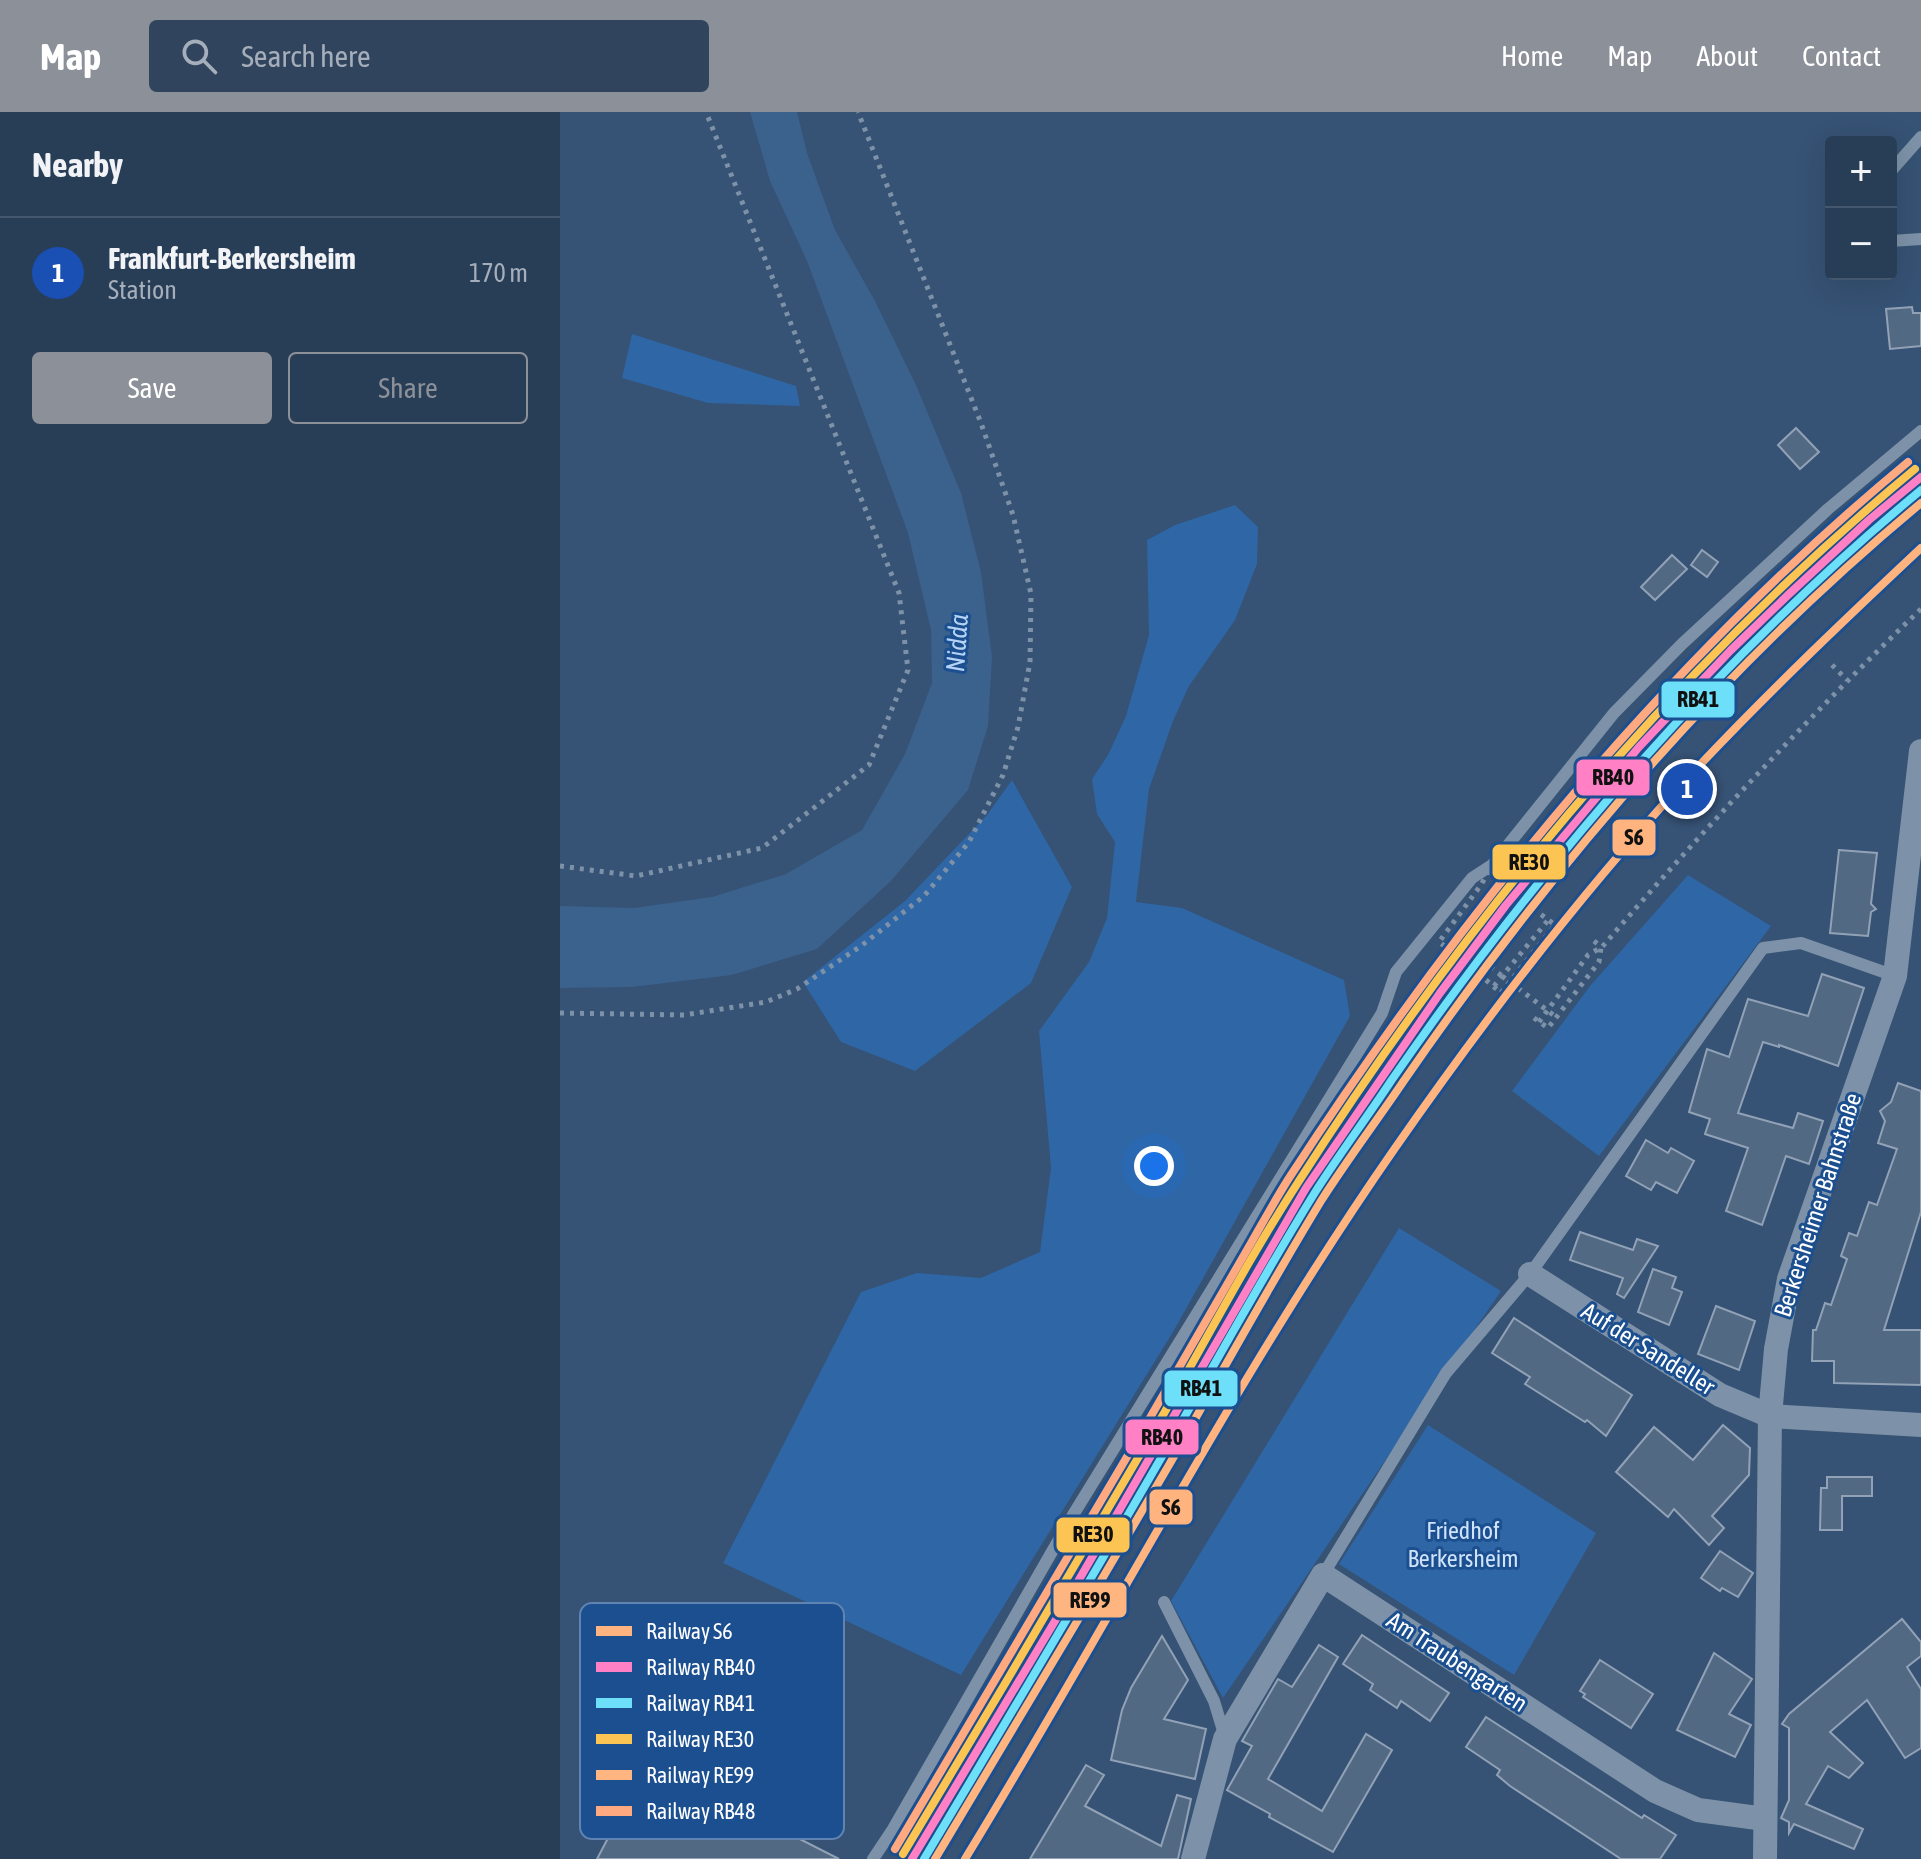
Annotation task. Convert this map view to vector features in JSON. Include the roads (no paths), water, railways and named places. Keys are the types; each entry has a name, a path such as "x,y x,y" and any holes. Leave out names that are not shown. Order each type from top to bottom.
{"street":[{"name":"Berkersheimer Bahnstraße","path":"1765,1859 1770,1416 1776,1349 1789,1279 1895,976 1921,751"},
{"name":"Auf der Sandeller","path":"1530,1274 1720,1395 1770,1416 1921,1425"},
{"path":"1193,1859 1225,1739 1323,1575"},
{"name":"Am Traubengarten","path":"1323,1575 1655,1791 1698,1810 1765,1819"}],"lane":[{"path":"1897,164 1921,137"},
{"path":"1897,241 1921,239"},
{"path":"873,1859 909,1802 1073,1515 1382,1013 1396,972 1472,878 1492,865 1614,713 1682,644 1828,509 1921,431"},
{"path":"1323,1575 1446,1373 1530,1274 1763,948 1801,943 1895,976"},
{"path":"1164,1602 1214,1701 1225,1739"}],"water":[{"name":"Nidda","path":"750,112 797,112 807,153 835,230 875,301 916,385 961,493 981,572 992,657 988,726 968,790 891,881 817,949 732,975 632,987 560,988 560,906 634,908 712,897 786,874 862,830 905,754 932,683 931,630 908,533 807,261 770,181"}],"rail line":[{"name":"RB48","path":"895,1849 1285,1185 1426,980 1498,886 1651,706 1733,621 1908,462"},
{"name":"RE30","path":"903,1854 1124,1482 1280,1211 1364,1083 1433,986 1505,892 1658,713 1740,628 1826,546 1915,469"},
{"name":"RB40","path":"912,1859 1058,1616 1306,1188 1440,993 1506,905 1639,747 1788,595 1921,477"},
{"name":"RB41","path":"924,1859 1108,1550 1295,1225 1449,1000 1571,843 1703,694 1773,623 1921,490"},
{"name":"RE99","path":"935,1859 1321,1201 1459,1003 1579,849 1708,703 1847,567 1921,503"},
{"name":"S6","path":"965,1859 1280,1324 1393,1151 1461,1056 1568,916 1643,827 1769,694 1921,548"}],"place":[{"name":"Frankfurt-Berkersheim","path":"1687,789"}],"park label":[{"name":"Friedhof Berkersheim","path":"1463,1545"}]}
